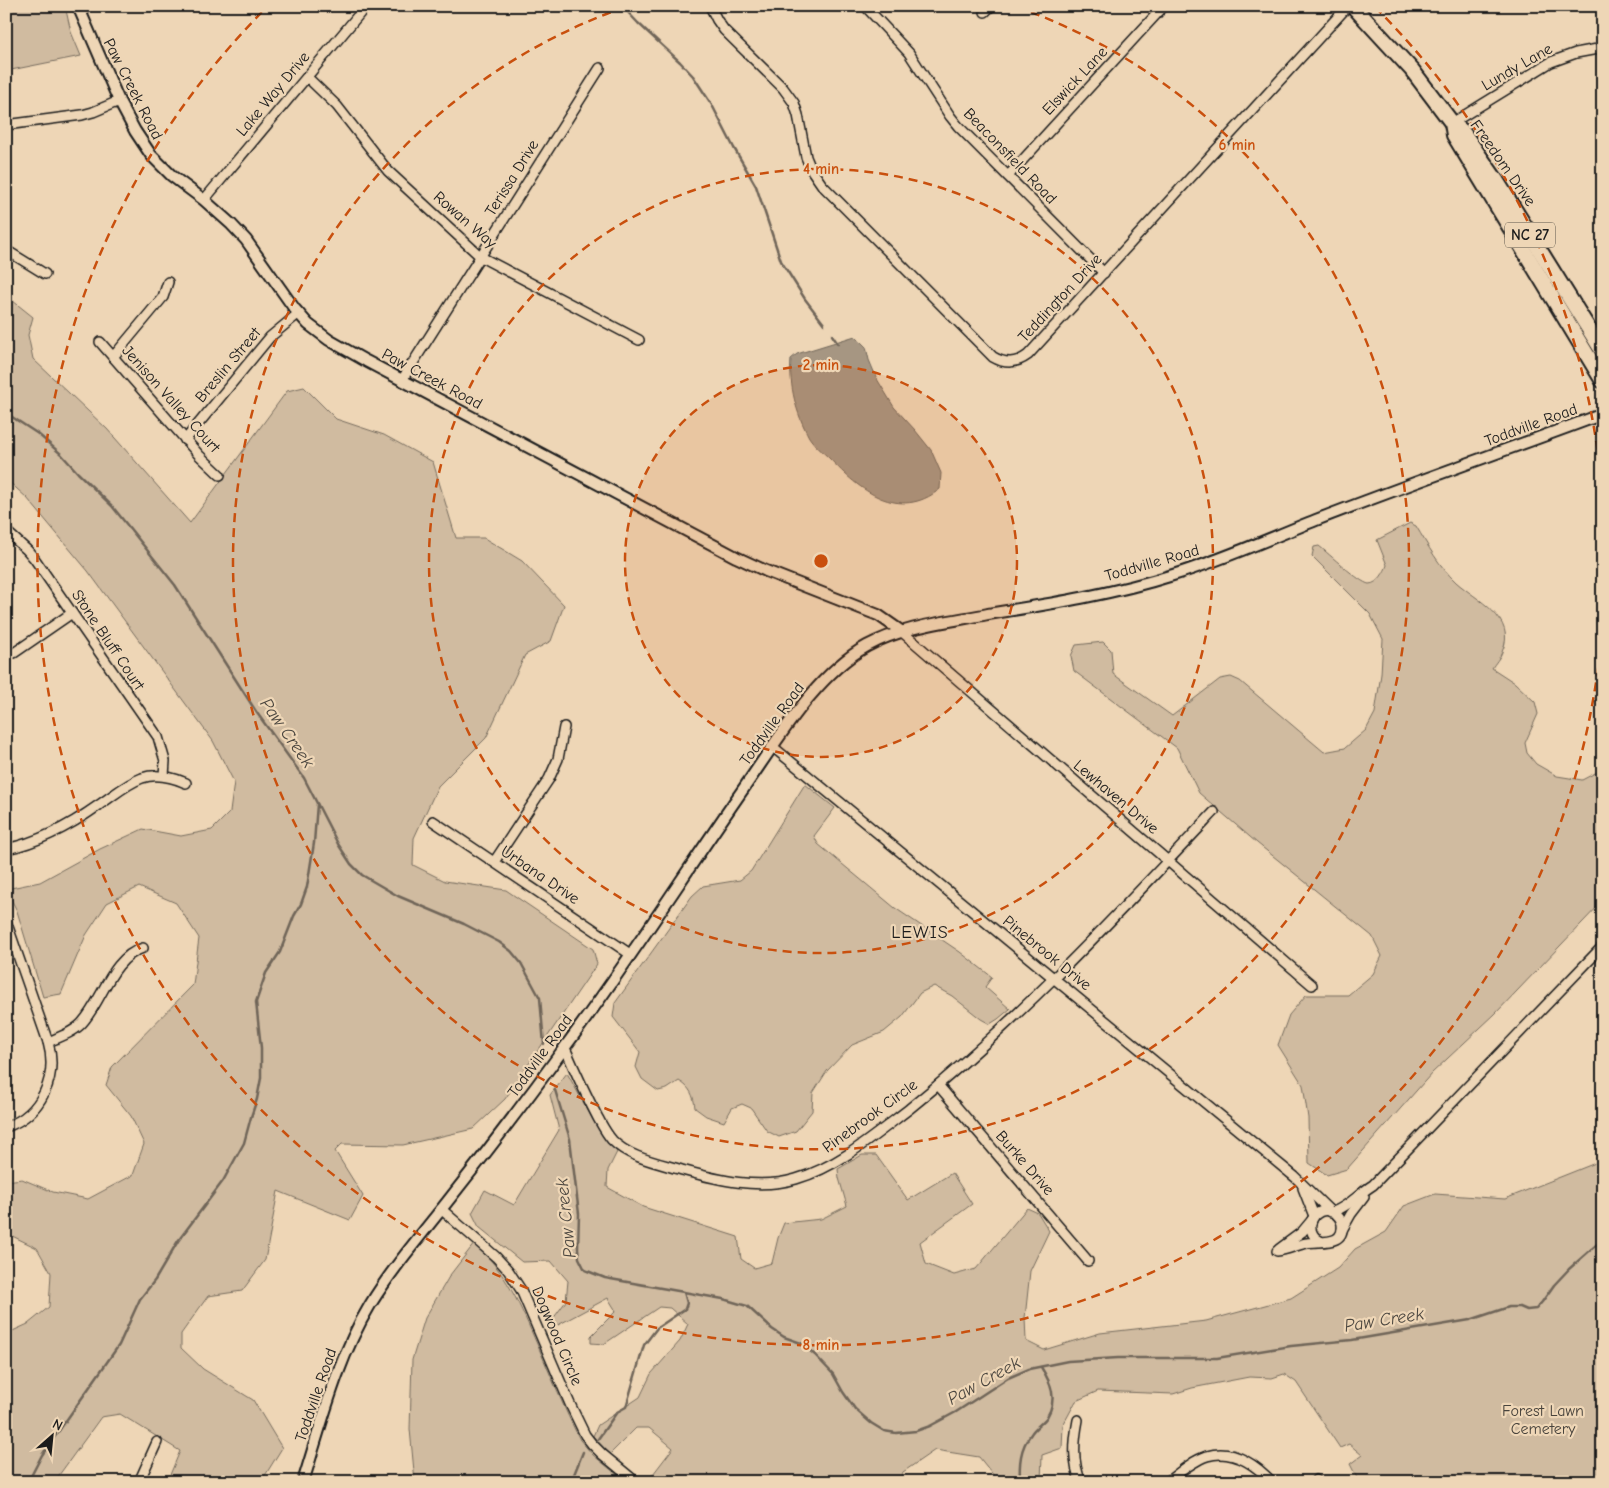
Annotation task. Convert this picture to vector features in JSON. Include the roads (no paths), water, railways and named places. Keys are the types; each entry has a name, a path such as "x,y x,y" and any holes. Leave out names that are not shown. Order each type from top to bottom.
{"main road":[{"name":"Freedom Drive","path":"1353,6 1412,70 1452,123 1462,131 1496,180 1603,352"},
{"name":"Freedom Drive","path":"1452,123 1454,135 1603,381"}],"street":[{"name":"Paw Creek Road","path":"78,6 119,101 151,155 172,176 204,200 231,224 246,240 299,313 315,330 329,340 402,380 736,557 766,571 878,615 901,631"},
{"name":"Lake Way Drive","path":"204,200 366,6"},
{"name":"Teddington Drive","path":"710,6 724,30 783,88 794,104 806,157 811,169 822,185 992,357 1000,361 1012,362 1028,355 1348,6"},
{"name":"Beaconsfield Road","path":"865,6 909,53 958,126 1104,273"},
{"name":"Elswick Lane","path":"1008,176 1164,6"},
{"name":"Lundy Lane","path":"1452,123 1551,62 1576,53 1603,48"},
{"name":"Terissa Drive","path":"402,380 600,68"},
{"name":"Rowan Way","path":"306,77 337,106 388,171 481,257 639,340"},
{"path":"6,125 82,115 119,101"},
{"path":"6,250 45,274"},
{"path":"113,357 163,297 168,282"},
{"name":"Breslin Street","path":"185,440 270,337 299,313"},
{"name":"Jenison Valley Court","path":"100,342 185,440 220,475"},
{"name":"Toddville Road","path":"303,1482 337,1375 362,1320 395,1268 503,1131 565,1048 772,747 805,703 832,672 848,658 866,647 901,631 1062,602 1172,576 1338,512 1603,414"},
{"name":"Stone Bluff Court","path":"6,531 31,554 158,737 165,760 164,776"},
{"path":"14,653 72,613"},
{"name":"Lewhaven Drive","path":"901,631 1312,985"},
{"path":"494,862 549,779 558,759 564,727"},
{"name":"Pinebrook Drive","path":"772,747 1130,1040 1301,1183 1332,1212"},
{"path":"6,849 52,834 142,778 164,776 186,783"},
{"name":"Pinebrook Circle","path":"565,1048 591,1105 607,1133 618,1146 649,1160 734,1182 794,1180 818,1171 848,1154 938,1086 987,1043 1054,978 1214,812"},
{"name":"Urbana Drive","path":"433,821 630,954"},
{"path":"6,921 51,1052 49,1084 42,1098 24,1118 6,1127"},
{"path":"1373,1185 1364,1190 1345,1208 1332,1212 1323,1211 1313,1218 1302,1232 1277,1251 1309,1242 1331,1242 1336,1239 1347,1220 1373,1185 1603,946"},
{"path":"48,1042 63,1036 82,1023 119,966 134,951 143,948"},
{"name":"Burke Drive","path":"938,1086 1088,1261"},
{"name":"Pinebrook Drive","path":"1301,1183 1313,1218"},
{"name":"Dogwood Circle","path":"442,1209 508,1270 521,1290 570,1404 585,1434 597,1449 636,1482"},
{"path":"1332,1212 1341,1220 1342,1231"},
{"path":"1313,1218 1310,1225 1312,1234 1320,1242"},
{"path":"1078,1420 1074,1448 1076,1472 1081,1482"},
{"path":"139,1482 157,1442"},
{"path":"1167,1482 1195,1462 1207,1456 1226,1454 1252,1463 1272,1482"},
{"path":"1599,1482 1603,1480"}],"waterway":[{"path":"622,6 693,76 712,105 756,186 781,261 805,299 824,324"},
{"path":"832,335 838,344"},
{"name":"Paw Creek","path":"6,413 38,434 61,454 112,506 175,585 257,713 304,778 338,844 351,864 362,875 398,896 464,924 499,942 511,951 521,963 540,998 544,1044"},
{"path":"28,1482 42,1455 119,1345 140,1299 155,1280 178,1241 223,1181 244,1143 261,1078 261,1048 256,1002 266,973 280,952 307,887 314,843 317,804"},
{"name":"Paw Creek","path":"555,1090 570,1139 579,1214 579,1258 585,1270 605,1278 723,1299 747,1306 772,1329 784,1337 801,1343 815,1355 833,1374 855,1409 871,1423 884,1431 896,1433 916,1431 930,1426 956,1412 1008,1378 1029,1369 1068,1361 1118,1358 1217,1358 1291,1346 1352,1340 1470,1320 1509,1307 1520,1307 1527,1310 1536,1309 1569,1269 1603,1239"},
{"path":"598,1439 617,1412 626,1407 644,1345 657,1328 685,1309 687,1303 684,1292"},
{"path":"1020,1482 1020,1463 1024,1445 1047,1417 1052,1404 1052,1391 1041,1367"},
{"path":"571,1482 583,1452"}],"district":[{"name":"LEWIS","path":"920,932"}],"park label":[{"name":"Forest Lawn Cemetery","path":"1543,1420"}]}
